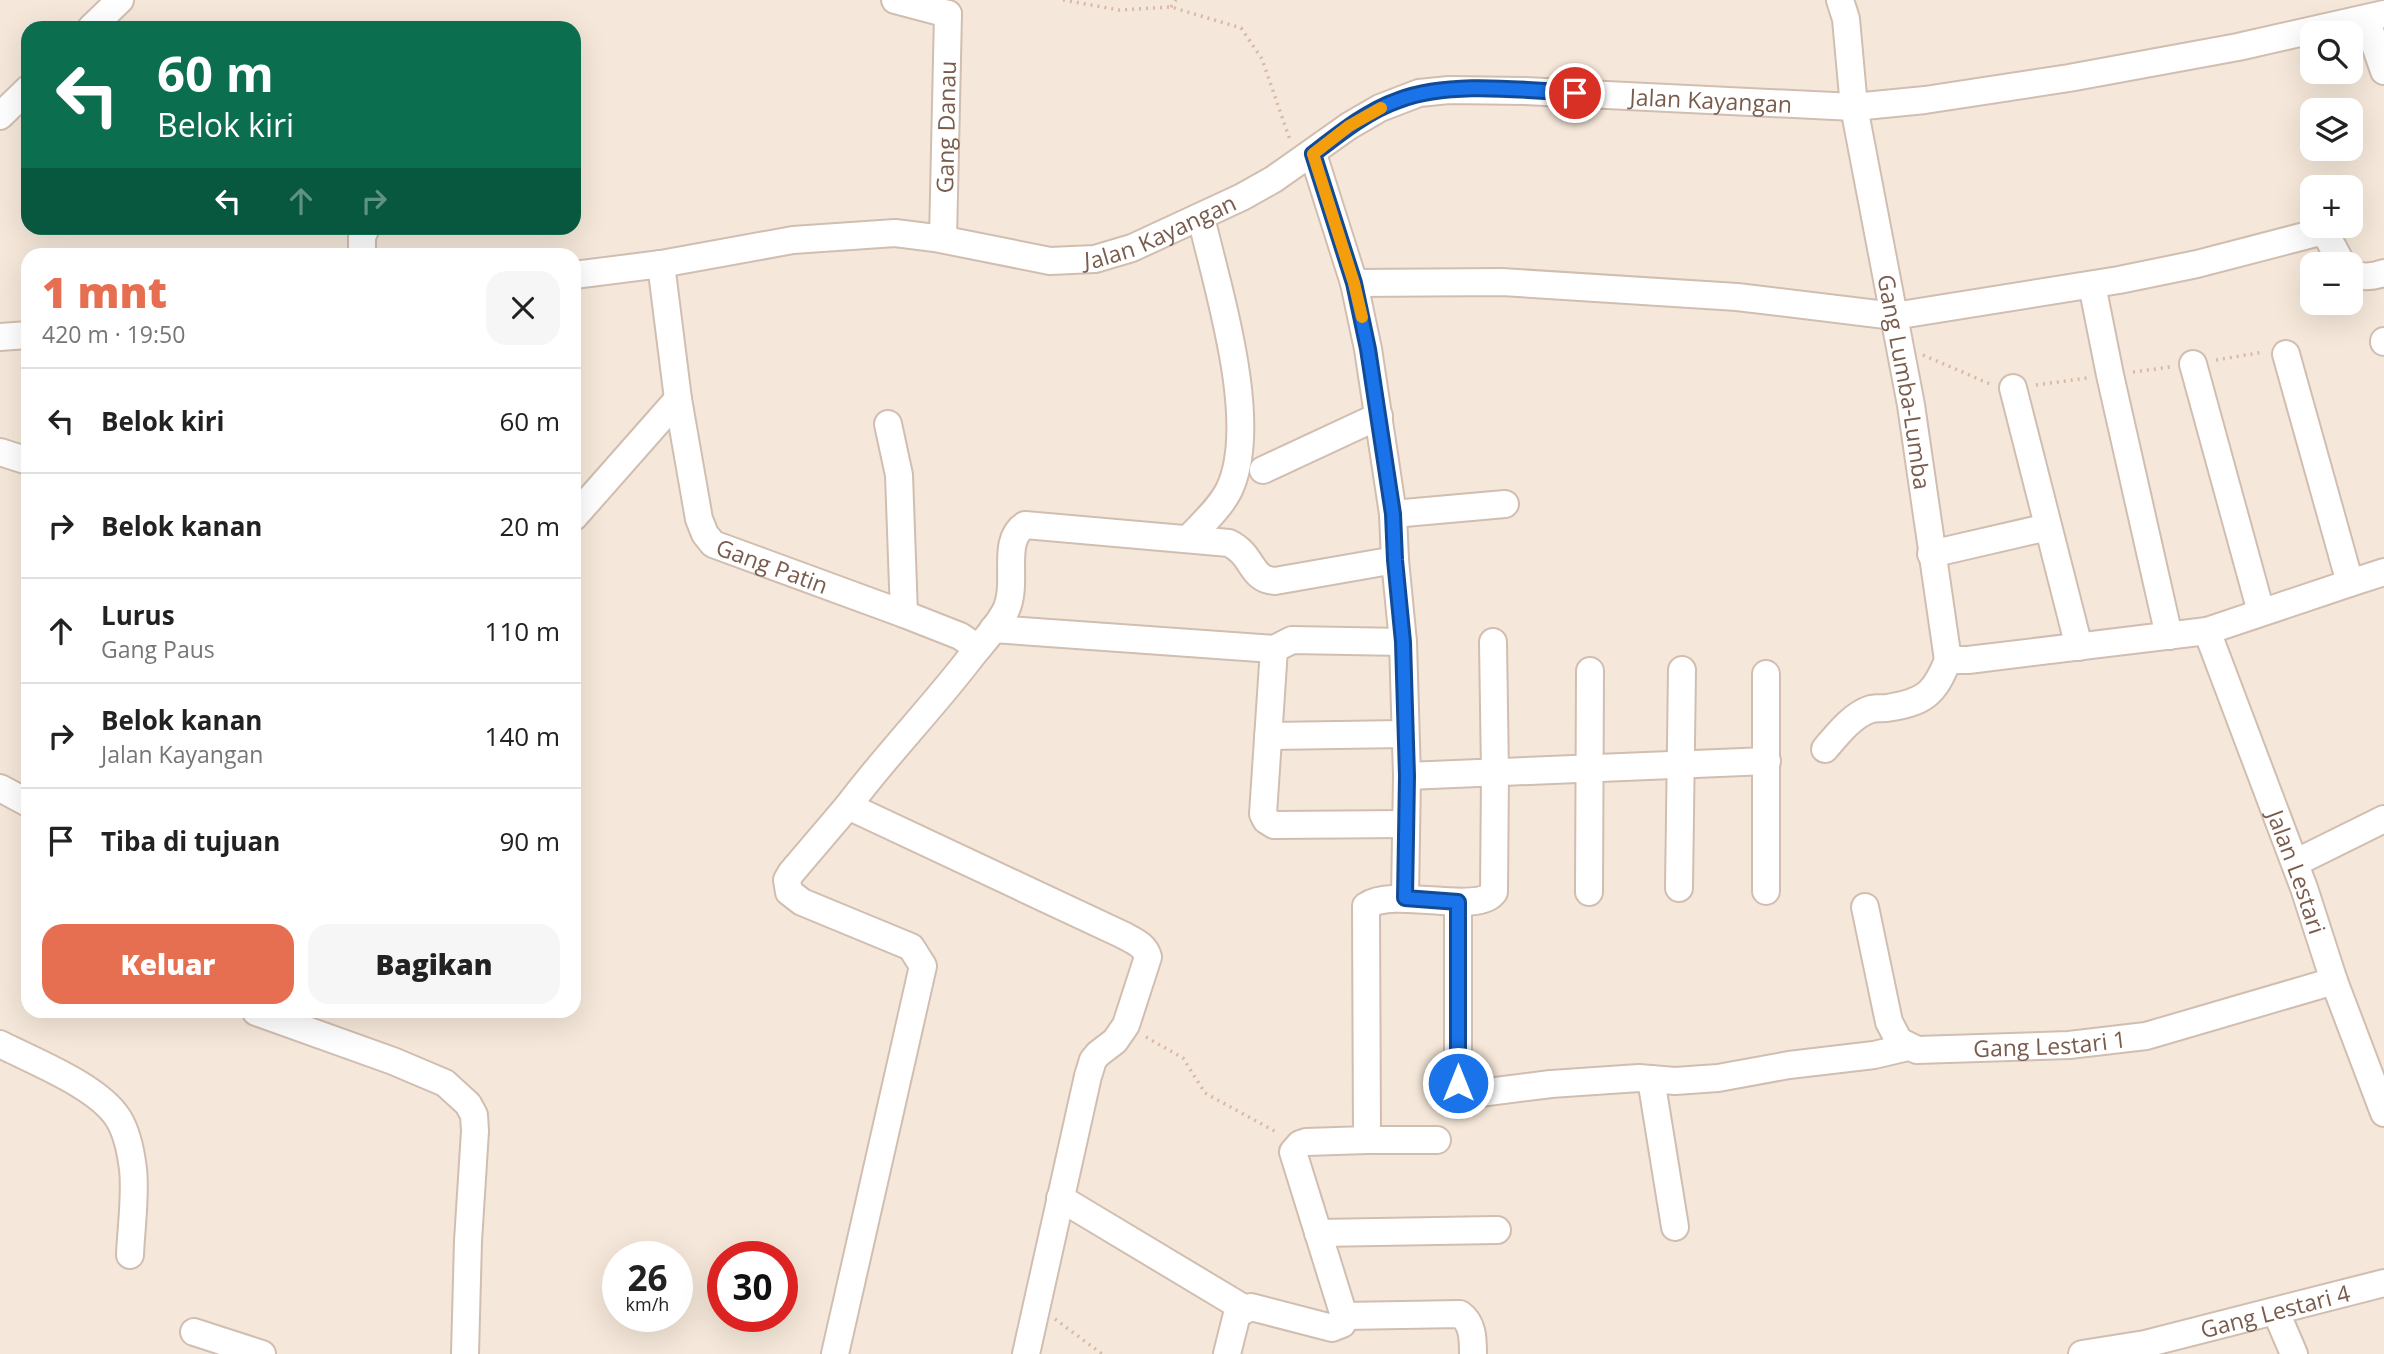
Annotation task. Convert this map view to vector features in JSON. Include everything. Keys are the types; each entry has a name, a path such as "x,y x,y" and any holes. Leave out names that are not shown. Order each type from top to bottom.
{"street":[{"path":"98,21 120,0"},
{"path":"895,0 953,7"},
{"name":"Gang Lumba-Lumba","path":"1840,0 1846,19 1854,107 1911,405 1948,660"},
{"name":"Gang Danau","path":"943,239 953,7"},
{"path":"2375,17 2384,71"},
{"name":"Jalan Kayangan","path":"581,274 661,264 793,240 895,233 943,239 1050,261 1095,259 1132,248 1201,217 1274,179 1349,126 1397,100 1419,93 1449,90 1525,91 1854,107 1925,100 2069,78 2238,47 2375,17"},
{"path":"0,116 21,96"},
{"path":"1305,159 1354,283 1368,349 1393,514 1403,642 1407,776 1405,898"},
{"path":"1188,540 1228,491 1239,454 1238,388 1201,217"},
{"path":"1354,283 1502,282 1737,297 1894,316 2092,285 2197,264 2320,232 2329,238 2336,252"},
{"name":"Gang Patin","path":"661,264 678,399 699,519 713,544 960,636 986,638"},
{"path":"2363,276 2384,273"},
{"path":"2092,285 2169,636"},
{"path":"0,337 21,336"},
{"path":"2286,354 2350,583"},
{"path":"2193,364 2261,612"},
{"path":"2013,388 2079,647"},
{"path":"581,509 678,399"},
{"path":"1263,470 1379,416"},
{"path":"888,424 899,475 904,614"},
{"path":"0,452 21,459"},
{"path":"1393,514 1505,504"},
{"path":"835,1354 923,966 911,947 802,902 789,892 787,880 1006,611 1011,595 1011,546 1017,531 1025,525 1229,543 1239,548 1256,574 1266,580 1275,581 1395,560"},
{"path":"1931,554 2048,527"},
{"path":"1825,749 1849,723 1870,709 1909,704 1930,694 1939,682 1948,660 1968,660 2207,631 2384,572"},
{"name":"Jalan Lestari","path":"2207,631 2295,863 2334,981 2384,1112"},
{"path":"986,638 1274,649 1292,640 1403,642"},
{"path":"1367,1140 1364,909 1374,901 1405,898 1458,902 1487,899 1494,892 1496,773 1493,642"},
{"path":"1274,649 1263,814 1269,824 1405,824"},
{"path":"1679,888 1682,670"},
{"path":"1589,892 1590,671"},
{"path":"1766,674 1766,891"},
{"path":"1268,736 1405,734"},
{"path":"1407,776 1767,761"},
{"path":"0,788 21,799"},
{"path":"848,806 1123,935 1143,947 1147,957 1126,1025 1115,1041 1093,1060 1087,1076 1026,1354"},
{"path":"2295,863 2384,819"},
{"name":"Gang Lestari 1","path":"1458,902 1458,1083 1464,1095 1522,1086 1718,1078 1788,1065 1874,1055 1908,1047 1917,1050 2069,1045 2146,1036 2334,981"},
{"path":"1865,907 1889,1022 1899,1041 1908,1047"},
{"path":"273,1018 393,1061 445,1083 468,1104 474,1115 475,1131 465,1354"},
{"path":"0,1044 94,1094 118,1118 128,1144 133,1171 130,1255"},
{"path":"1651,1079 1675,1227"},
{"path":"1227,1354 1237,1314 1251,1307 1332,1328 1342,1324 1344,1316 1293,1152 1300,1144 1437,1140"},
{"path":"1060,1198 1244,1309"},
{"path":"1318,1233 1497,1230"},
{"name":"Gang Lestari 4","path":"2082,1354 2145,1344 2384,1283"},
{"path":"2276,1312 2294,1354"},
{"path":"1344,1316 1460,1314 1468,1321 1473,1338 1473,1354"},
{"path":"194,1332 262,1354"}],"path":[{"path":"1063,0 1119,10 1171,7 1241,28 1262,59 1305,159"},
{"path":"1171,7 1176,0"},
{"path":"2110,375 2272,351 2286,354"},
{"path":"1126,1025 1183,1058 1205,1093 1300,1144"},
{"path":"1037,1305 1102,1354"}],"shaded area":[{"path":"0,0 2384,0 2384,1354 0,1354"}],"slow traffic":[{"path":"1362,317 1354,283 1313,154 1349,126 1381,108"}],"route":[{"path":"1458,1083 1458,902 1405,898 1407,776 1403,642 1393,514 1368,349 1354,283 1313,154 1349,126 1380,108 1419,93 1449,90 1575,93"}]}
